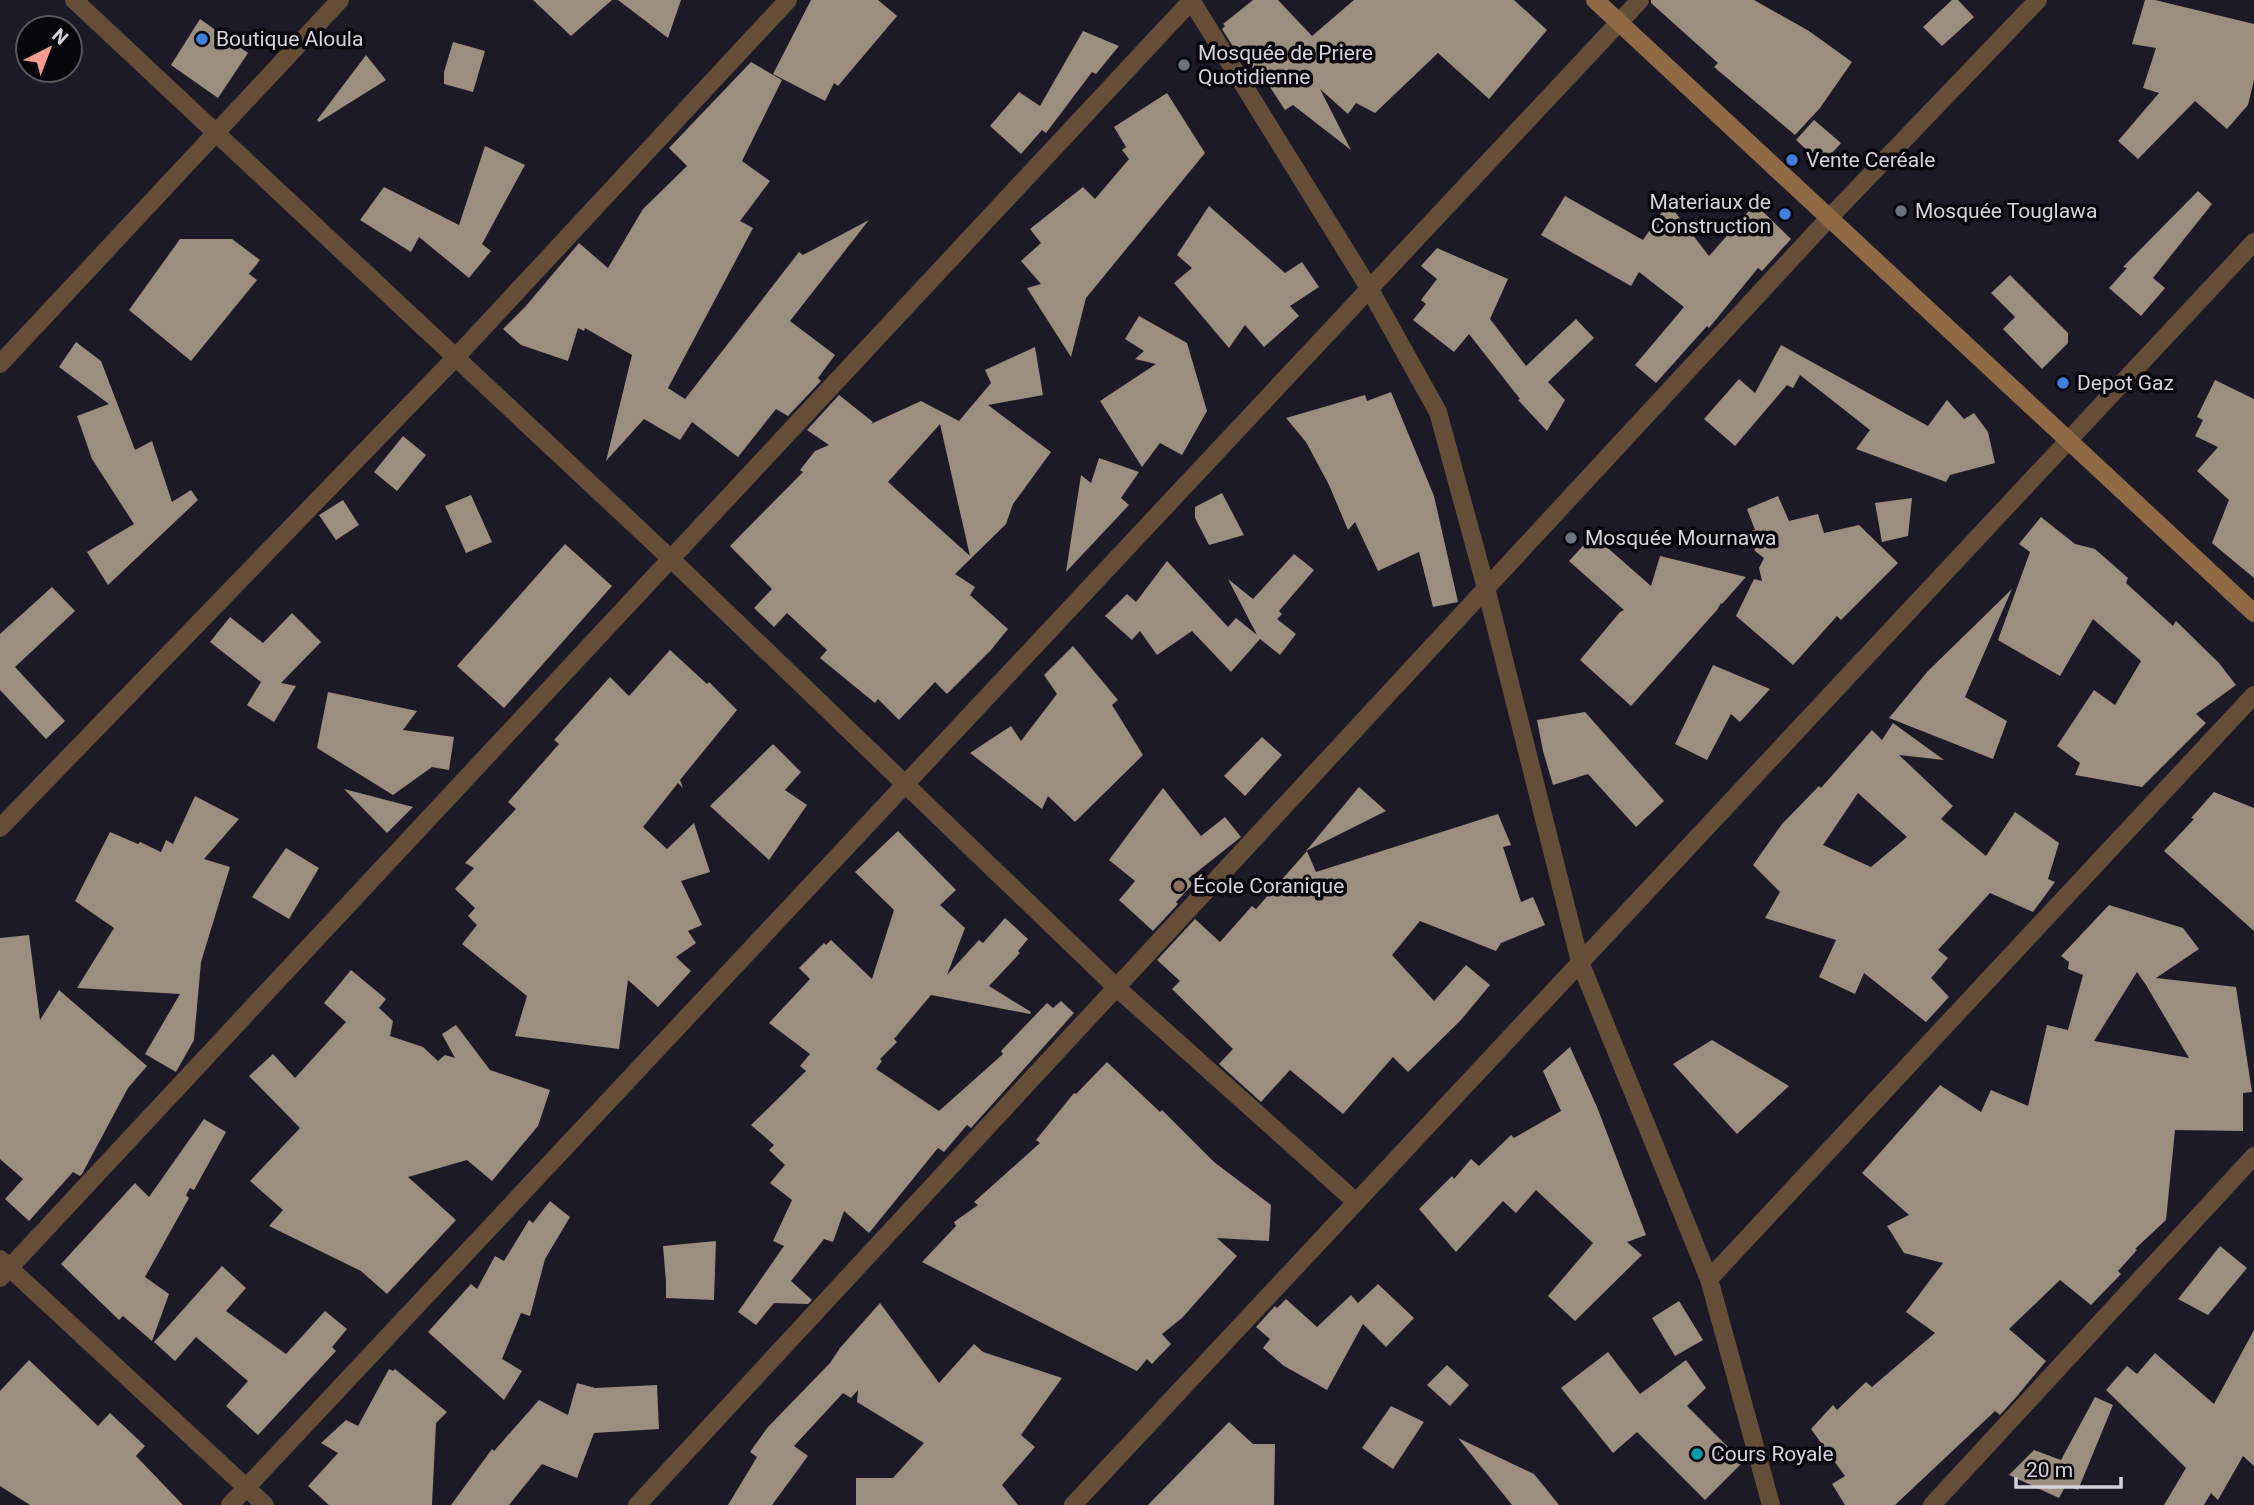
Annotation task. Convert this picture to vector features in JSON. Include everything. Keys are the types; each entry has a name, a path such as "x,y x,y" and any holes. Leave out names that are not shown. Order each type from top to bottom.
{"street":[{"path":"74,0 671,559 1116,987 1356,1202"},
{"path":"0,364 340,0"},
{"path":"0,828 456,357 788,0"},
{"path":"265,1505 3,1268 671,559 1192,0 1369,288 1438,412 1486,588 1580,962 1709,1279 1771,1505"},
{"path":"1595,0 2254,613"},
{"path":"230,1505 1640,0"},
{"path":"637,1505 1829,218 2038,0"},
{"path":"1073,1505 2254,242"},
{"path":"1709,1279 2254,695"},
{"path":"1932,1505 2254,1156"}],"building":[{"path":"533,0 612,0 571,36"},
{"path":"618,0 681,0 668,38"},
{"path":"811,0 878,0 897,16 838,86 834,83 825,101 773,74"},
{"path":"1253,0 1278,0 1312,36 1354,0 1514,0 1547,30 1489,99 1438,53 1375,113 1356,103 1348,114 1320,89 1351,150 1293,105 1285,110 1266,81 1237,53 1222,29 1225,26 1223,24"},
{"path":"1651,0 1754,0 1809,31 1852,62 1820,108 1795,135 1714,67 1718,63 1651,3"},
{"path":"1952,0 1958,0 1974,17 1942,46 1923,27"},
{"path":"2145,0 2155,0 2254,24 2254,80 2248,105 2227,129 2195,101 2138,159 2118,141 2159,93 2143,88 2156,48 2132,44"},
{"path":"200,19 248,53 218,98 171,65"},
{"path":"1083,31 1119,46 1096,74 1092,72 1046,133 1042,130 1021,154 990,126 1019,92 1040,106"},
{"path":"453,42 485,51 473,92 444,84 444,72"},
{"path":"366,55 386,80 319,122 317,120"},
{"path":"751,62 782,80 742,161 770,181 740,221 753,228 668,388 685,399 799,252 803,255 869,220 790,321 835,355 818,378 821,381 788,416 776,409 738,457 692,422 680,440 644,419 606,461 632,355 585,328 584,331 578,328 568,361 521,345 503,329 579,243 608,268 643,209 687,166 669,148"},
{"path":"1167,93 1205,153 1086,298 1071,357 1027,288 1041,284 1021,261 1041,243 1030,229 1083,187 1095,199 1129,159 1122,150 1126,147 1114,127"},
{"path":"1814,120 1841,143 1822,164 1796,140"},
{"path":"485,146 525,165 482,244 491,251 469,278 419,237 411,252 360,220 384,187 459,225"},
{"path":"2198,191 2212,204 2153,278 2165,288 2141,316 2109,288 2127,268 2123,267"},
{"path":"1565,196 1643,240 1668,203 1709,256 1755,204 1791,239 1762,271 1758,268 1709,328 1707,326 1656,383 1635,365 1684,307 1639,272 1631,286 1541,235"},
{"path":"1209,206 1285,273 1302,262 1319,287 1290,306 1299,316 1264,347 1245,325 1229,348 1174,283 1192,268 1177,255"},
{"path":"180,239 232,239 260,260 249,274 257,280 191,361 129,310"},
{"path":"1437,248 1508,279 1490,319 1526,366 1576,319 1594,338 1548,382 1565,400 1547,431 1518,400 1520,399 1469,334 1454,352 1413,320 1426,304 1421,300 1437,279 1421,266"},
{"path":"2010,275 2068,333 2068,343 2042,369 2003,329 2015,317 1991,293"},
{"path":"1139,316 1187,343 1207,411 1182,455 1160,443 1142,467 1100,401 1156,364 1135,359 1144,351 1125,339"},
{"path":"76,342 101,361 135,450 152,441 172,502 191,490 198,500 108,585 87,552 134,524 92,459 77,416 109,404 59,367"},
{"path":"1781,345 1928,426 1947,400 1964,419 1974,413 1988,432 1995,463 1950,475 1946,482 1856,449 1870,430 1800,375 1793,388 1787,385 1735,446 1704,419 1739,379 1755,393"},
{"path":"1035,347 1043,395 988,405 1051,452 1013,504 1006,524 955,574 975,587 970,595 1008,629 947,694 935,682 899,720 878,699 875,703 820,658 827,650 787,613 774,627 754,608 772,589 730,546 803,472 800,470 815,451 829,445 807,430 839,395 873,422 871,424 921,401 959,421 991,383 985,370","holes":["940,424 970,556 888,482"]},
{"path":"2215,380 2254,399 2254,578 2212,543 2229,500 2197,471 2218,447 2195,436 2203,420 2197,417"},
{"path":"1391,392 1434,496 1458,602 1433,607 1419,552 1378,571 1355,522 1348,530 1329,485 1306,442 1286,418 1365,395 1367,401"},
{"path":"403,436 426,455 397,491 374,472"},
{"path":"1099,458 1139,472 1121,498 1129,505 1066,572 1081,475 1091,483"},
{"path":"1222,493 1244,535 1209,545 1195,518 1195,507"},
{"path":"471,495 492,542 466,553 445,506"},
{"path":"1778,496 1789,521 1818,514 1824,533 1859,525 1898,563 1841,620 1837,616 1793,665 1736,616 1754,579 1762,581 1759,568 1764,558 1755,551 1750,531 1755,530 1747,509"},
{"path":"1912,498 1908,536 1882,542 1875,503"},
{"path":"343,500 359,525 336,540 319,515"},
{"path":"2041,517 2075,544 2095,549 2128,578 2126,583 2173,626 2176,621 2219,663 2236,685 2196,714 2206,723 2142,787 2075,775 2080,763 2057,746 2094,690 2115,705 2141,661 2093,619 2060,676 1998,640 2030,552 2019,544"},
{"path":"1593,535 1651,586 1660,556 1746,577 1631,706 1580,660 1624,610 1569,561"},
{"path":"565,544 612,586 504,708 457,666"},
{"path":"1294,554 1314,570 1279,611 1282,614 1277,619 1296,634 1280,655 1260,639 1231,672 1192,631 1157,655 1140,631 1132,640 1105,616 1127,594 1136,602 1167,561 1228,627 1236,618 1257,635 1228,579 1253,599"},
{"path":"52,587 75,611 15,667 65,721 46,739 0,690 0,634"},
{"path":"2012,589 1965,697 2007,721 1993,759 1889,718 1928,671"},
{"path":"292,613 321,642 281,683 296,686 274,722 247,705 261,682 210,642 230,617 263,643"},
{"path":"1073,646 1118,700 1112,705 1143,755 1075,822 1048,796 1042,809 970,753 1011,726 1021,741 1057,694 1044,675"},
{"path":"670,650 707,684 709,682 737,710 680,780 683,788 678,783 643,827 667,849 694,823 710,872 681,881 702,925 688,931 696,943 676,957 691,971 658,1007 628,980 619,1049 515,1036 527,996 462,944 477,925 468,916 475,908 455,889 474,868 465,863 516,809 508,802 559,744 554,740 610,677 629,696"},
{"path":"1713,665 1770,689 1740,722 1731,714 1707,760 1675,744"},
{"path":"328,692 417,711 403,730 454,737 449,770 432,767 393,795 317,748"},
{"path":"1585,712 1664,801 1636,827 1588,774 1553,785 1537,720"},
{"path":"1893,723 1944,760 1899,755 1953,806 1941,819 1986,856 2015,812 2059,843 2048,879 2055,882 2033,912 1990,893 1938,950 1948,958 1931,978 1949,997 1926,1022 1864,973 1855,994 1819,977 1836,940 1765,918 1780,892 1753,865 1782,824 1819,786 1821,788 1872,730 1882,740","holes":["1858,793 1907,837 1871,867 1823,845"]},
{"path":"1262,737 1282,755 1245,796 1224,776"},
{"path":"773,744 801,772 785,790 807,805 769,860 710,806"},
{"path":"1359,787 1386,811 1306,851"},
{"path":"1163,788 1201,836 1225,817 1241,837 1188,879 1193,884 1153,931 1119,900 1135,881 1109,860"},
{"path":"344,789 413,807 387,833"},
{"path":"2214,792 2254,808 2254,931 2164,851 2194,819 2191,818"},
{"path":"195,796 239,819 204,859 230,867 201,962 194,1040 176,1072 145,1054 180,994 77,988 114,928 75,901 110,832 161,852 166,840 173,844"},
{"path":"1498,814 1511,845 1503,847 1521,902 1533,897 1545,925 1501,943 1496,951 1420,921 1392,955 1434,1001 1466,965 1490,985 1461,1020 1408,1072 1393,1057 1343,1114 1290,1070 1261,1102 1219,1064 1233,1049 1172,989 1180,981 1157,960 1195,919 1220,942 1252,906 1256,909 1307,851 1316,872"},
{"path":"898,831 956,890 940,905 965,928 947,975 979,940 983,943 1005,918 1028,939 1018,951 1020,953 989,986 1031,1012 1030,1014 931,995 894,1039 897,1042 880,1059 882,1061 876,1069 939,1111 1003,1054 1001,1051 1047,1003 1053,1008 1061,1001 1074,1013 971,1128 967,1125 944,1152 938,1148 869,1233 844,1211 833,1242 824,1239 791,1281 812,1300 808,1304 774,1303 756,1325 738,1312 784,1246 773,1241 792,1200 770,1183 785,1165 769,1150 774,1145 751,1125 806,1071 800,1066 810,1054 769,1023 810,979 799,968 824,943 826,945 831,940 872,979 894,910 855,872"},
{"path":"286,848 319,868 289,919 252,897"},
{"path":"2109,905 2183,928 2199,949 2156,978 2236,987 2252,1092 2243,1093 2243,1131 2175,1130 2166,1220 2135,1249 2137,1250 2118,1271 2121,1274 2091,1305 2060,1280 2009,1329 2046,1361 2018,1395 2000,1415 1995,1411 1895,1505 1845,1505 1832,1484 1845,1476 1811,1429 1833,1405 1837,1410 1866,1382 1872,1387 1935,1333 1906,1312 1943,1263 1904,1253 1887,1226 1909,1215 1862,1173 1940,1085 1981,1112 1991,1090 2028,1106 2047,1025 2068,1030 2083,975 2068,969 2069,962 2061,956","holes":["2137,972 2189,1058 2094,1041"]},
{"path":"29,935 40,1020 59,990 147,1066 128,1088 82,1174 80,1176 73,1172 29,1221 5,1199 23,1179 0,1159 0,938"},
{"path":"351,970 386,999 379,1008 393,1021 390,1036 423,1047 438,1061 445,1055 455,1058 442,1034 456,1025 490,1070 550,1090 538,1126 492,1181 467,1160 408,1177 456,1220 387,1294 361,1271 269,1226 283,1210 250,1181 300,1128 249,1076 273,1054 295,1078 346,1022 324,1003"},
{"path":"1712,1040 1789,1086 1737,1134 1673,1064"},
{"path":"1570,1047 1597,1107 1646,1235 1627,1242 1642,1255 1575,1321 1548,1296 1593,1243 1536,1190 1516,1213 1503,1201 1456,1252 1419,1209 1452,1176 1454,1179 1471,1159 1479,1166 1511,1135 1514,1138 1561,1111 1543,1071"},
{"path":"1107,1062 1160,1112 1162,1110 1214,1162 1271,1205 1269,1241 1217,1238 1237,1256 1182,1318 1162,1334 1171,1344 1152,1364 1147,1359 1137,1371 922,1262 956,1226 954,1222 978,1205 974,1202 1040,1143 1036,1140 1074,1093"},
{"path":"204,1119 226,1132 194,1190 190,1188 186,1195 189,1198 145,1277 169,1294 152,1341 123,1316 119,1320 61,1264 135,1183 149,1197"},
{"path":"550,1201 570,1217 545,1259 530,1316 521,1313 502,1359 522,1371 504,1400 428,1332 471,1284 477,1289 495,1256 504,1261 529,1220 533,1223"},
{"path":"716,1241 714,1300 666,1298 663,1246"},
{"path":"2220,1246 2247,1268 2208,1315 2178,1299"},
{"path":"222,1266 246,1288 226,1311 286,1354 325,1311 347,1329 332,1347 336,1351 258,1435 226,1406 248,1381 196,1337 175,1361 154,1342"},
{"path":"1378,1284 1414,1318 1386,1347 1363,1324 1327,1390 1284,1366 1263,1348 1270,1339 1256,1327 1275,1306 1277,1308 1286,1299 1317,1327 1351,1295 1358,1303"},
{"path":"1679,1301 1703,1340 1675,1356 1652,1318"},
{"path":"880,1303 939,1383 974,1344 983,1352 1062,1378 1021,1435 1035,1447 1002,1485 1018,1505 856,1505 856,1478 893,1478 924,1443 857,1402 858,1390 851,1398 843,1393 794,1446 808,1456 772,1505 728,1505 757,1457 750,1452 768,1427 830,1363"},
{"path":"2254,1330 2254,1466 2243,1456 2218,1500 2211,1493 2204,1505 2164,1505 2186,1468 2106,1390 2127,1366 2137,1374 2155,1353 2214,1404"},
{"path":"1608,1352 1640,1394 1686,1360 1706,1388 1687,1406 1743,1462 1705,1500 1637,1432 1613,1453 1561,1388"},
{"path":"29,1360 98,1426 110,1413 145,1446 136,1456 183,1505 30,1505 0,1486 0,1391"},
{"path":"1447,1365 1469,1385 1450,1406 1427,1385"},
{"path":"389,1369 395,1369 447,1412 436,1423 432,1505 329,1505 308,1486 338,1453 321,1443 346,1420 358,1426"},
{"path":"577,1383 595,1388 657,1385 659,1429 594,1433 577,1478 542,1464 509,1505 451,1505 492,1449 494,1451 539,1400 568,1415"},
{"path":"2095,1397 2113,1405 2078,1490 2066,1485 2059,1498 2009,1475 2034,1450 2061,1460"},
{"path":"1391,1406 1424,1422 1393,1469 1362,1448"},
{"path":"1229,1422 1253,1444 1275,1444 1274,1505 1148,1505"},
{"path":"1458,1438 1534,1474 1559,1505 1512,1505"}],"place":[{"name":"Boutique Aloula","path":"202,39"},
{"name":"Mosquée de Priere Quotidienne","path":"1184,65"},
{"name":"Vente Ceréale","path":"1792,160"},
{"name":"Mosquée Touglawa","path":"1901,211"},
{"name":"Materiaux de Construction","path":"1785,214"},
{"name":"Depot Gaz","path":"2063,383"},
{"name":"Mosquée Mournawa","path":"1571,538"},
{"name":"École Coranique","path":"1179,886"},
{"name":"Cours Royale","path":"1697,1454"}]}
